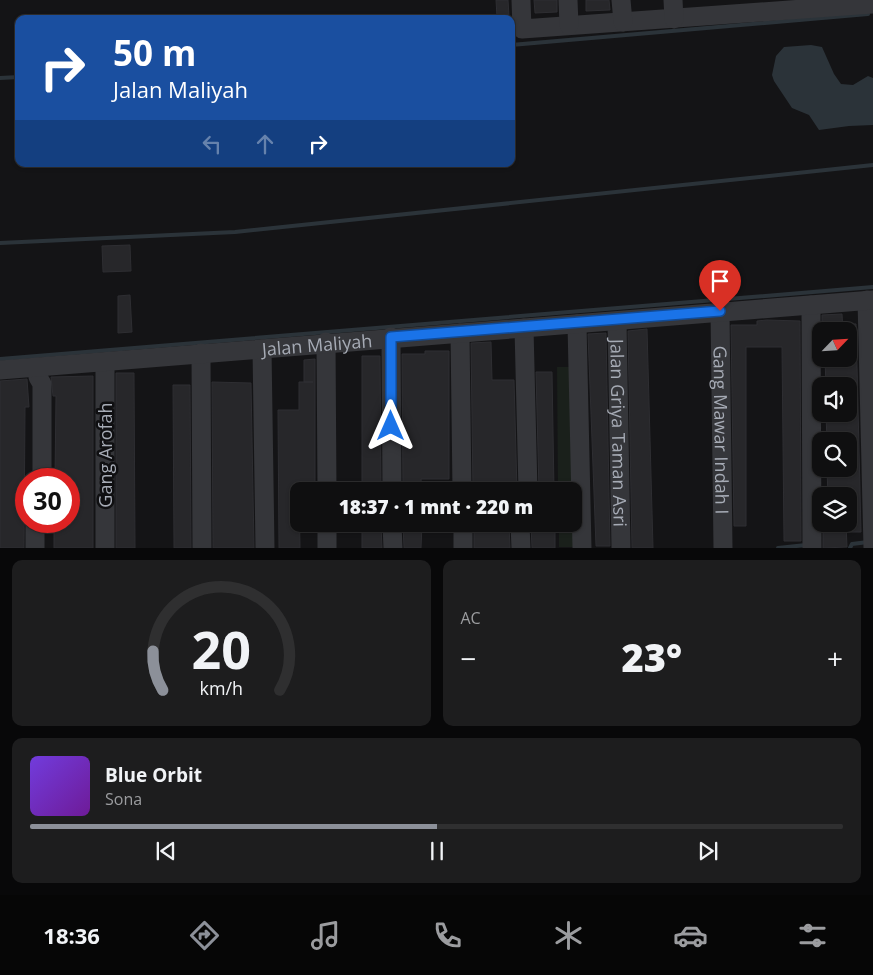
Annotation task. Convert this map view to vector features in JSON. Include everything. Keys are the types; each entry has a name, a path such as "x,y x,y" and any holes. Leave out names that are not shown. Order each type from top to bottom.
{"street":[{"path":"521,0 522,28 623,22 674,9 873,4"},
{"path":"568,0 569,25"},
{"path":"621,0 623,22"},
{"path":"868,305 872,540"},
{"name":"Jalan Maliyah","path":"0,370 38,373 263,354 326,342 391,342 520,334 868,305"},
{"path":"811,310 812,542"},
{"name":"Gang Mawar Indah I","path":"721,316 724,548"},
{"name":"Jalan Griya Taman Asri","path":"617,326 621,548"},
{"path":"577,329 582,548"},
{"path":"520,334 520,482"},
{"path":"520,334 528,482"},
{"path":"460,338 462,482"},
{"path":"326,342 327,482"},
{"path":"391,342 392,482"},
{"path":"263,354 265,548"},
{"path":"201,359 202,548"},
{"name":"Gang Arofah","path":"105,367 105,548"},
{"path":"35,468 35,384 38,373"},
{"path":"38,373 42,384 42,468"},
{"path":"327,532 327,548"},
{"path":"392,532 393,548"},
{"path":"462,532 463,548"},
{"path":"520,532 521,548"},
{"path":"528,532 529,548"},
{"path":"35,533 35,548"},
{"path":"42,533 42,548"}],"shaded area":[{"path":"811,45 822,47 834,74 841,84 853,85 868,76 873,78 873,125 819,130 809,115 792,108 772,75 776,56 784,47"},
{"path":"557,367 573,367 576,482 558,482"},
{"path":"559,532 578,532 578,547 559,547"}],"building":[{"path":"496,0 508,0 509,15 497,15"},
{"path":"534,0 557,0 557,12 535,13"},
{"path":"586,0 609,0 610,10 586,11"},
{"path":"130,245 131,271 103,272 102,246"},
{"path":"130,295 132,332 118,333 118,296"},
{"path":"842,314 842,322 822,322 822,315"},
{"path":"757,321 800,321 801,541 784,541 782,347 746,347 746,526 734,526 731,325 757,325"},
{"path":"647,329 653,548 632,548 628,331"},
{"path":"606,333 610,546 596,546 588,334"},
{"path":"491,342 492,380 514,380 517,482 473,482 471,343"},
{"path":"425,351 449,351 449,479 421,479 421,482 403,482 402,354 425,354"},
{"path":"362,356 380,356 381,482 362,482"},
{"path":"315,359 315,482 290,482 290,532 300,532 300,548 279,548 278,410 299,410 299,382 304,382 304,360"},
{"path":"825,368 857,368 861,532 857,532 857,487 828,487 827,477 857,477 857,432 827,432 826,422 857,422 857,377 826,377"},
{"path":"536,372 552,372 554,482 539,482"},
{"path":"116,373 134,373 135,548 116,548"},
{"path":"93,376 93,548 54,548 54,533 80,533 80,468 55,468 56,396 53,396 51,377"},
{"path":"27,379 29,407 25,407 25,468 15,468 15,533 24,533 24,548 0,548 0,381"},
{"path":"212,382 251,383 254,548 213,548"},
{"path":"173,385 190,385 191,548 174,548"},
{"path":"362,532 381,532 382,548 362,548"},
{"path":"403,532 422,532 421,548 404,548"},
{"path":"474,532 509,532 510,548 474,548"},
{"path":"531,532 555,532 555,548 532,548"},
{"path":"823,532 846,532 847,547 823,548"}],"waterway":[{"path":"515,45 868,14"},
{"path":"0,78 15,77"},
{"path":"0,243 235,232 873,165"},
{"path":"0,359 873,287"},
{"path":"850,548 852,544 868,542"},
{"path":"778,548 806,545"}],"route":[{"path":"391,426 391,337 617,321 720,311"}]}
